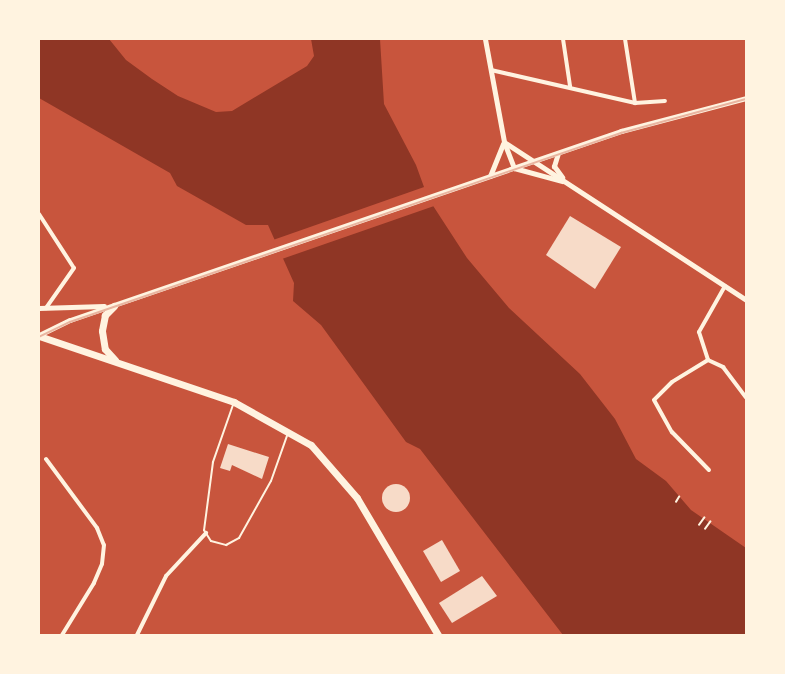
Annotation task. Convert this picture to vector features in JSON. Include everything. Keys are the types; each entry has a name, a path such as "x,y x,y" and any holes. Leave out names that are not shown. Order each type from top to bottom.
{"main road":[{"path":"114,306 105,315 102,332 105,349 116,362"},
{"path":"39,335 234,402 289,431 325,458 357,498 438,635"}],"street":[{"path":"485,39 504,142 514,168"},
{"path":"563,39 570,86"},
{"path":"625,39 635,103"},
{"path":"491,70 570,86 635,103 665,101"},
{"path":"39,335 114,306 639,125 746,98"},
{"path":"504,142 746,300"},
{"path":"489,176 504,142"},
{"path":"558,153 555,166 565,180"},
{"path":"514,168 565,180"},
{"path":"39,214 74,268 42,308"},
{"path":"725,286 699,332 708,360 723,367 746,397"},
{"path":"42,308 114,306"},
{"path":"708,360 672,382 654,400 672,432 709,470"},
{"path":"46,459 97,528 104,545 102,564 94,583 62,635"},
{"path":"137,635 166,576 206,533"}],"lane":[{"path":"234,402 213,462 206,533 211,541 226,545 239,538 271,482 289,431"}],"path":[{"path":"676,502 679,497"},
{"path":"699,525 704,518"},
{"path":"705,529 710,522"}],"shaded area":[{"path":"39,39 109,39 126,60 152,79 178,96 216,112 232,111 307,66 314,56 311,39 380,39 384,104 416,165 428,198 467,258 509,308 580,374 615,419 636,459 666,481 691,510 746,548 746,635 563,635 420,449 406,442 321,325 293,301 294,283 268,225 246,225 177,186 170,173 39,98"}],"pier":[{"path":"427,186 437,205 279,260 273,240"}],"building":[{"path":"570,216 621,247 595,289 546,255"},
{"path":"228,444 269,457 262,479 232,465 230,471 220,468"},
{"path":"396,484 406,488 410,498 406,508 396,512 386,508 382,498 386,488"},
{"path":"442,540 460,571 441,582 423,551"},
{"path":"482,576 497,596 452,623 439,603"}],"tram line":[{"path":"39,337 70,322 621,133 746,99"}]}
